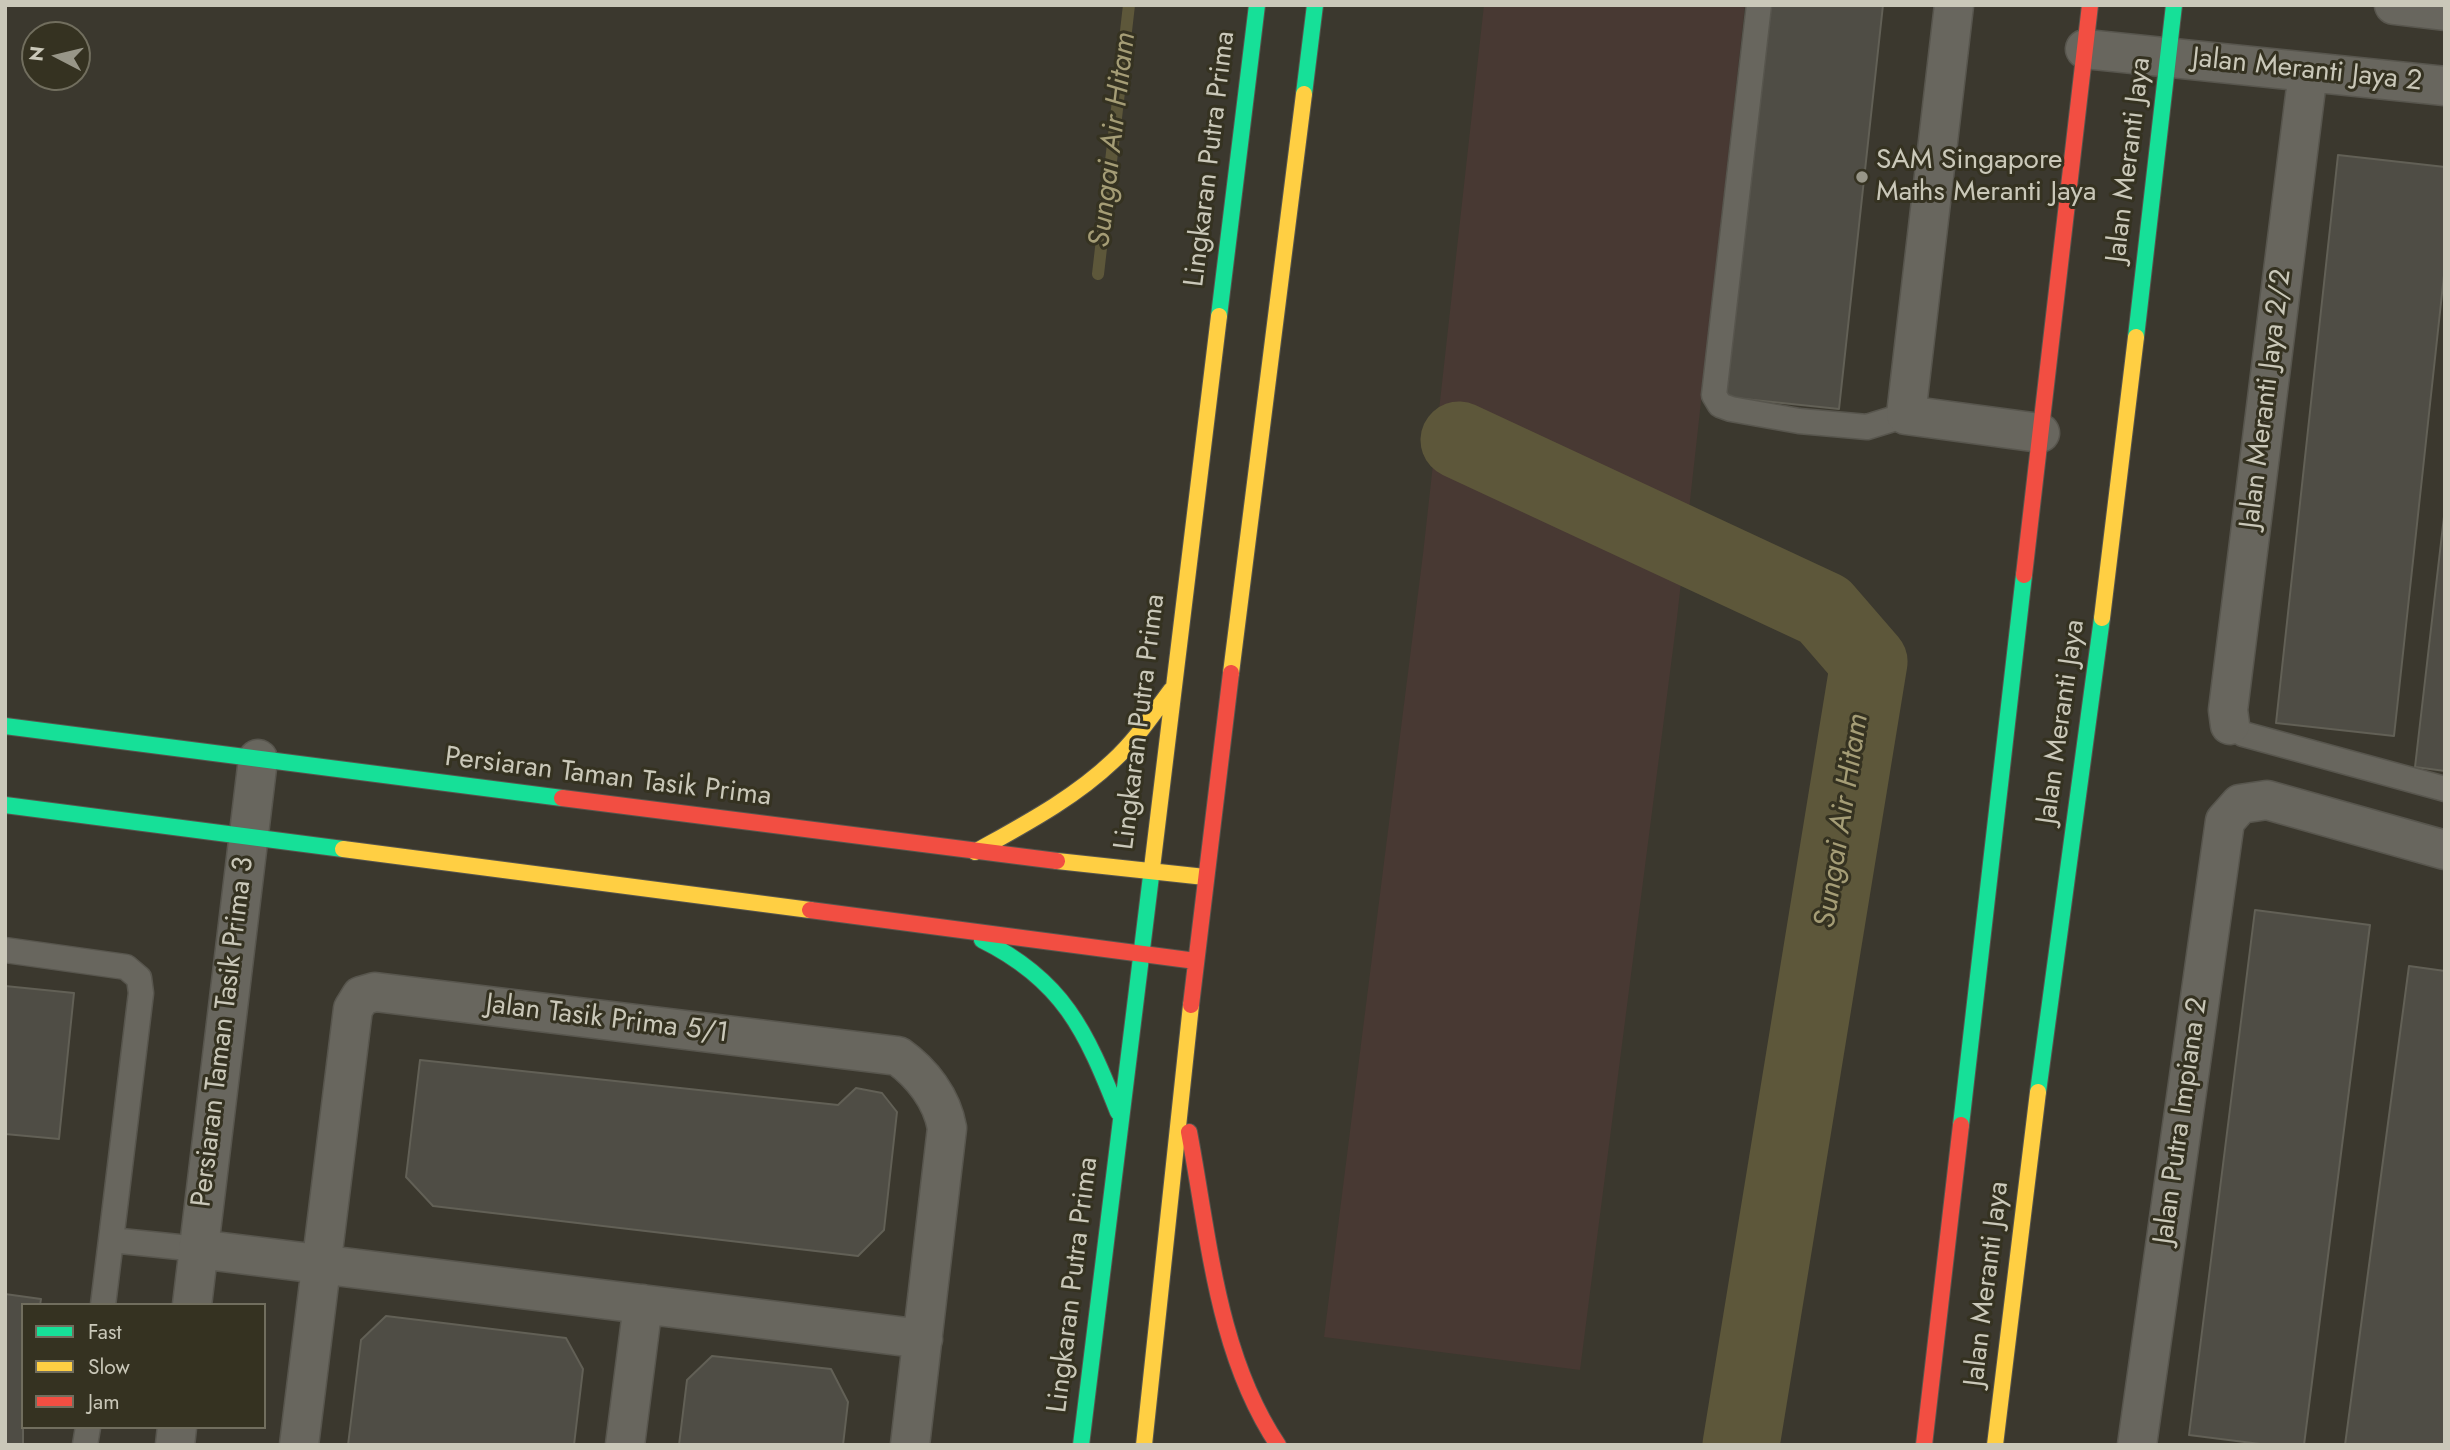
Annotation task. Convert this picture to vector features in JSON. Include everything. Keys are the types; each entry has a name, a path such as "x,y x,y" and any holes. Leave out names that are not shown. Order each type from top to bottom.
{"main road":[{"name":"Lingkaran Putra Prima","path":"1082,1445 1149,871 1256,5"},
{"path":"1144,1445 1205,877 1315,5"},
{"name":"Jalan Meranti Jaya","path":"1924,1445 2090,5"},
{"name":"Jalan Meranti Jaya","path":"1995,1445 2043,1050 2112,547 2174,5"},
{"path":"975,852 1035,819 1090,780 1129,744 1172,689"},
{"name":"Persiaran Taman Tasik Prima","path":"5,726 975,852 1205,877"},
{"path":"5,805 1196,961"},
{"path":"965,930 1031,968 1068,1009 1100,1066 1120,1118"},
{"path":"1182,1093 1236,1364 1267,1433 1278,1445"}],"street":[{"path":"1954,5 1906,415 2040,433"},
{"path":"2395,5 2445,11"},
{"name":"Jalan Meranti Jaya 2","path":"2085,49 2445,86"},
{"name":"Jalan Meranti Jaya 2/2","path":"2230,725 2228,710 2308,72"},
{"name":"Persiaran Taman Tasik Prima 3","path":"192,1303 258,759"},
{"name":"Jalan Putra Impiana 2","path":"2137,1445 2225,821 2240,804 2267,800 2445,850"},
{"name":"Jalan Tasik Prima 5/1","path":"299,1445 353,1009 360,996 375,992 898,1056 912,1066 943,1107 947,1128 910,1445"},
{"path":"198,1249 923,1339"},
{"path":"625,1445 643,1304"}],"lane":[{"path":"1759,5 1714,395 1720,405 1731,409 1799,421 1867,427 1906,415"},
{"path":"2230,725 2243,734 2445,789"},
{"path":"5,950 126,967 139,978 141,993 103,1303"},
{"path":"111,1240 198,1249"}],"shaded area":[{"path":"1484,5 1745,5 1677,618 1580,1370 1324,1337 1423,554"}],"building":[{"path":"1769,5 1883,5 1839,409 1725,397"},
{"path":"2338,155 2445,167 2445,266 2394,736 2276,723"},
{"path":"2445,508 2445,771 2415,767"},
{"path":"2255,910 2370,925 2304,1445 2268,1445 2189,1435"},
{"path":"2409,966 2445,971 2445,1445 2345,1445"},
{"path":"5,986 74,993 59,1139 5,1134"},
{"path":"420,1060 838,1105 856,1088 882,1093 897,1112 884,1230 858,1256 433,1206 406,1177"},
{"path":"5,1294 41,1299 40,1303 21,1303 23,1445 5,1445"},
{"path":"386,1316 566,1338 583,1369 574,1445 348,1445 361,1340"},
{"path":"712,1356 831,1369 848,1402 843,1445 679,1445 687,1380"}],"waterway":[{"name":"Sungai Air Hitam","path":"1098,274 1129,5"},
{"name":"Sungai Air Hitam","path":"1459,440 1824,610 1869,662 1741,1445"}],"traffic: fast":[{"path":"1219,316 1257,5"},
{"path":"1304,94 1315,5"},
{"path":"2136,337 2174,5"},
{"path":"1961,1125 2024,575"},
{"path":"2038,1092 2102,618"},
{"path":"5,726 562,798"},
{"path":"5,805 343,849"},
{"path":"1081,1445 1152,868"},
{"path":"982,940 1033,972 1068,1011 1095,1057 1118,1112"}],"traffic: slow":[{"path":"1231,673 1304,94"},
{"path":"1152,868 1219,316"},
{"path":"2102,618 2136,337"},
{"path":"975,852 1047,811 1098,775 1144,727 1171,690"},
{"path":"343,849 810,910"},
{"path":"1057,861 1205,877"},
{"path":"1144,1445 1191,1005"},
{"path":"1995,1445 2038,1092"}],"traffic: jam":[{"path":"2024,575 2090,5"},
{"path":"1191,1005 1231,673"},
{"path":"562,798 1057,861"},
{"path":"810,910 1196,961"},
{"path":"1924,1445 1961,1125"},
{"path":"1189,1132 1210,1253 1228,1334 1257,1410 1278,1445"}],"place":[{"name":"SAM Singapore Maths Meranti Jaya","path":"1862,177"}]}
